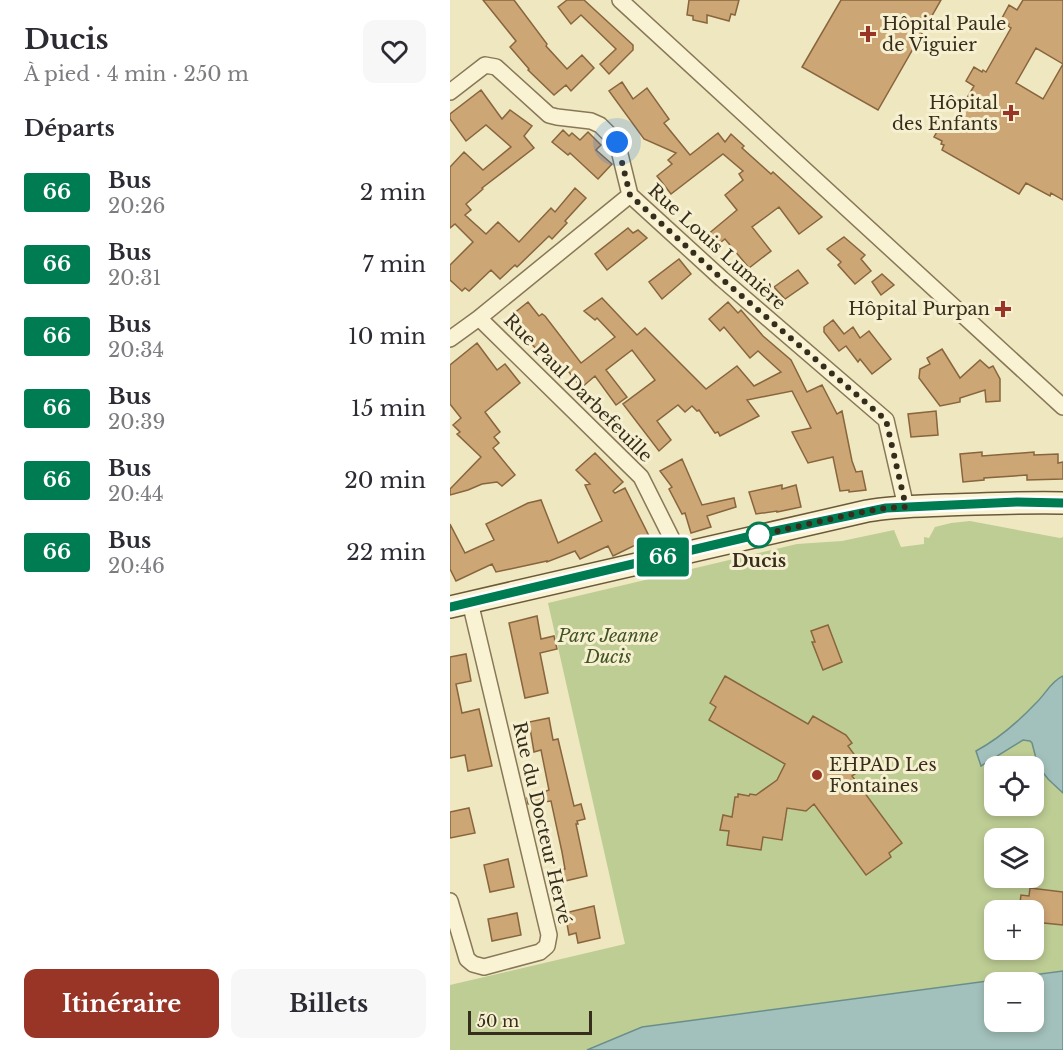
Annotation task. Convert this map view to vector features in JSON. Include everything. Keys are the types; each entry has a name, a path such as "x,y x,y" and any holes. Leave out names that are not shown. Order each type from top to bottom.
{"street":[{"path":"620,0 1063,407"},
{"path":"450,92 484,65 496,67 549,115 591,121 600,125 617,142 630,195"},
{"name":"Rue Louis Lumière","path":"450,339 630,195 722,279 886,420 906,507"},
{"name":"Rue Paul Darbefeuille","path":"479,318 641,477 675,545 677,554"},
{"path":"460,604 867,511 886,508 1017,502 1063,503"},
{"name":"Rue du Docteur Hervé","path":"450,901 467,959 472,964 484,967 540,952 547,946 549,934 460,604"}],"green space":[{"name":"Parc Jeanne Ducis","path":"970,521 1063,537 1063,971 1044,974 984,972 984,982 642,1027 587,1050 450,1050 450,985 625,944 548,603 797,544 842,541 894,530 901,547 924,544 924,537 929,538 935,527"}],"water":[{"path":"1063,676 1063,793 1044,774 1044,756 1035,756 1030,741 1023,740 997,756 984,756 984,764 981,766 976,751 1015,723 1055,681"},
{"path":"1063,971 1063,1050 587,1050 642,1027 984,982 984,1032 1044,1032 1044,974"}],"building":[{"path":"483,0 514,0 547,44 546,46 567,69 582,55 594,68 571,91 566,85 554,95 528,70 510,47 516,41"},
{"path":"567,0 584,0 633,45 633,50 609,74 600,64 616,49 581,15 571,24 558,7"},
{"path":"689,0 739,0 735,15 731,14 729,21 707,15 707,23 693,20 693,16 687,15"},
{"name":"Hôpital Paule de Viguier","path":"841,0 941,0 878,110 802,67"},
{"name":"Hôpital des Enfants","path":"1023,0 1063,0 1063,64 1063,200 1026,183 1019,194 942,150 944,145 941,144 942,141 934,137 942,123 950,127 974,86 966,81 974,67 986,72 1011,28 1009,24 1001,20 1009,5 1017,10","holes":["1036,48 1063,64 1043,99 1016,83"]},
{"path":"622,82 633,99 647,88 669,119 664,123 690,155 718,133 725,142 731,134 744,146 742,148 771,174 773,172 822,217 799,234 779,207 752,227 771,251 749,268 725,239 716,246 707,235 737,210 725,195 743,180 739,174 743,171 723,154 671,194 657,176 672,164 668,160 676,153 644,139 609,91"},
{"path":"481,90 502,119 510,110 532,126 524,136 534,148 482,188 466,204 471,210 465,215 486,234 498,222 519,242 551,208 555,212 575,188 586,198 552,239 549,236 517,267 515,265 500,279 491,270 469,291 465,288 462,291 450,280 450,265 473,242 455,224 450,228 450,167 464,152 483,170 511,147 486,125 466,141 450,119 450,114"},
{"path":"563,130 569,136 572,133 580,140 588,132 601,145 596,150 612,164 598,179 570,153 568,155 552,142"},
{"path":"628,228 633,233 638,230 647,238 607,270 595,254"},
{"path":"844,237 865,255 861,259 871,271 855,284 838,265 841,262 827,249"},
{"path":"679,259 691,274 662,299 649,282"},
{"path":"798,270 808,283 785,299 774,287"},
{"path":"882,274 894,285 881,295 872,282"},
{"path":"602,298 637,335 645,328 706,389 737,366 754,386 781,372 758,351 750,358 724,327 720,331 709,319 728,302 738,313 741,310 763,336 791,360 807,392 822,385 837,414 842,411 852,461 856,472 862,471 866,490 840,491 833,457 808,463 792,432 811,428 792,391 747,400 759,416 720,436 718,432 715,433 699,410 697,411 692,406 685,412 678,405 657,421 671,440 659,451 623,404 655,380 632,350 606,370 627,397 616,405 595,376 581,388 566,368 562,372 540,344 535,348 508,318 528,302 539,316 542,314 545,316 581,363 615,337 597,318 595,320 584,311"},
{"path":"833,320 844,334 853,327 860,338 869,331 891,359 872,374 860,359 858,362 846,346 839,351 824,332 824,327"},
{"path":"477,343 497,370 505,364 520,383 485,412 500,432 494,437 499,443 493,448 515,475 502,486 497,482 482,484 450,495 450,489 481,457 457,434 460,432 453,425 461,418 450,404 450,365"},
{"path":"942,349 960,378 980,360 989,368 993,366 1000,379 1000,401 986,402 985,390 960,398 960,402 940,406 919,378 920,369 930,364 927,358"},
{"path":"936,411 938,435 911,437 908,414"},
{"path":"982,452 982,456 1034,452 1034,455 1058,454 1058,463 1063,462 1063,479 1027,480 1027,475 963,482 960,454"},
{"path":"595,453 623,482 613,491 615,493 625,488 650,538 613,556 608,546 580,559 575,551 547,562 496,572 492,564 456,581 450,569 450,524 465,553 494,540 486,524 528,503 541,500 558,543 602,521 585,485 590,484 576,470"},
{"path":"682,459 702,505 734,498 736,507 707,516 711,527 691,533 685,513 682,514 669,489 672,487 660,471"},
{"path":"782,485 782,489 796,485 801,507 756,514 749,492"},
{"path":"537,616 541,639 554,636 557,649 540,653 548,693 525,698 509,623"},
{"path":"828,625 842,662 823,670 812,642 815,642 811,631"},
{"path":"466,654 471,681 456,684 462,713 479,709 492,766 468,771 465,755 450,758 450,657"},
{"name":"EHPAD Les Fontaines","path":"725,676 808,724 813,716 846,735 852,743 848,746 864,768 852,776 902,843 889,853 891,857 866,875 814,804 806,811 787,808 782,840 763,837 761,850 727,845 729,831 720,830 723,815 732,817 735,797 738,797 738,794 756,795 777,780 785,764 709,720 716,707 710,703"},
{"path":"549,718 553,740 558,739 574,806 581,804 585,819 577,821 578,824 576,824 587,876 565,881 563,869 565,869 551,801 528,804 527,798 549,790 541,750 534,752 529,722"},
{"path":"469,808 475,833 450,838 450,812"},
{"path":"508,859 514,887 490,892 484,865"},
{"path":"1030,888 1063,892 1063,925 1044,923 1044,900 1020,900 1021,895 1029,896"},
{"path":"594,906 600,938 578,943 576,933 569,935 565,913"},
{"path":"517,913 521,935 492,941 488,919"}],"bus line":[{"name":"66","path":"450,607 867,511 886,508 1017,502 1063,503"}],"place":[{"name":"Hôpital Paule de Viguier","path":"868,34"},
{"name":"Hôpital des Enfants","path":"1011,113"},
{"name":"Hôpital Purpan","path":"1003,309"},
{"name":"Ducis","path":"759,535"},
{"name":"EHPAD Les Fontaines","path":"817,775"}],"route":[{"path":"617,142 630,195 722,279 886,420 906,507 867,511 759,535"}]}
